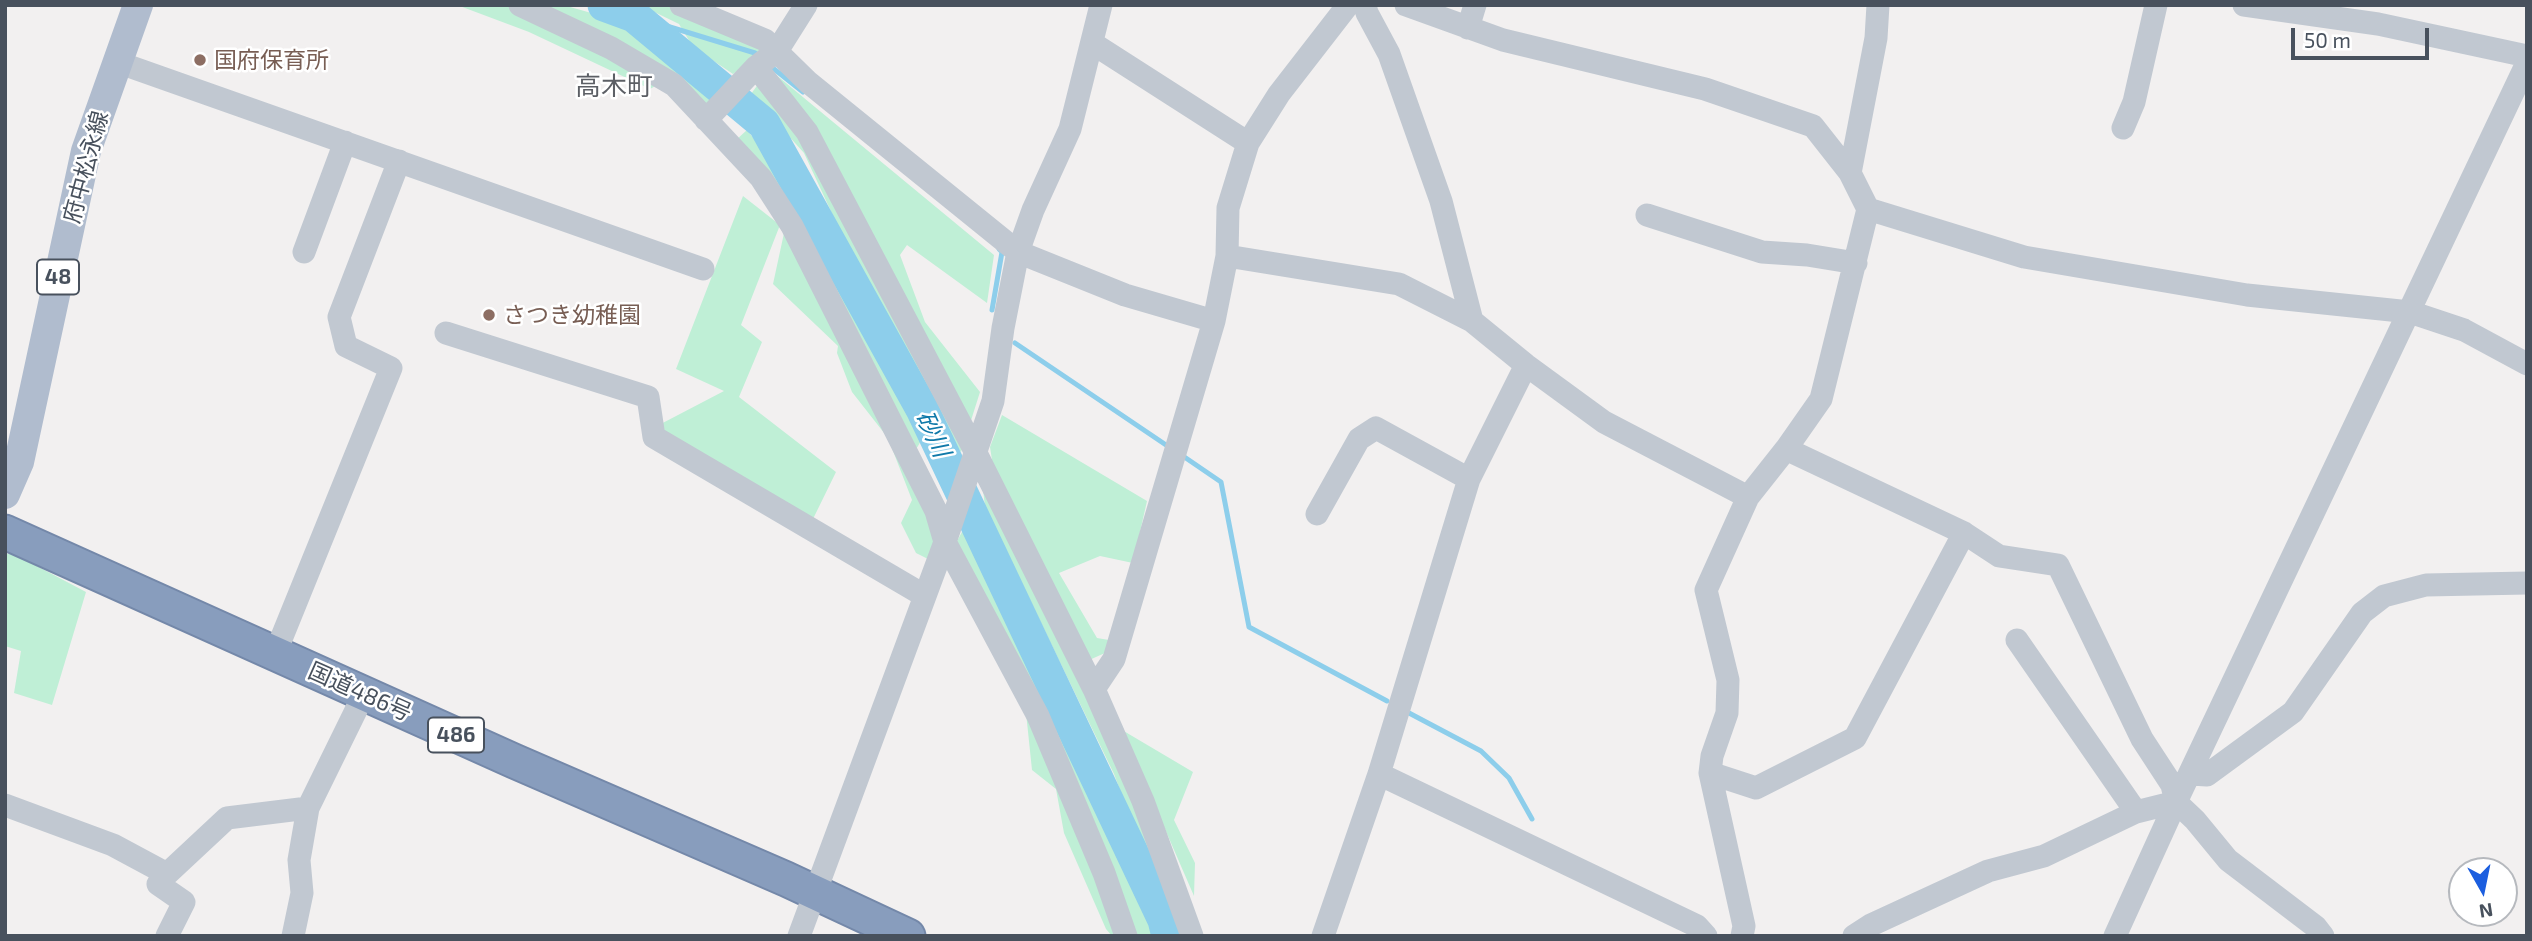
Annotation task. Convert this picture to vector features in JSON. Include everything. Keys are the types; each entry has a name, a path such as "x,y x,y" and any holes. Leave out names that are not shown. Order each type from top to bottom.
{"highway":[{"name":"国道486号","path":"5,533 908,936"}],"main road":[{"name":"府中松永線","path":"5,494 19,461 86,151 138,5"}],"street":[{"path":"520,5 611,48 674,85 761,178 792,226 936,511 945,541 1038,716 1104,873 1126,936"},
{"path":"681,5 765,40 808,82 1018,252 1125,295 1214,321"},
{"path":"706,120 756,67 777,51 806,5"},
{"path":"1094,689 1114,659 1214,321 1227,256 1228,208 1248,143 1279,94 1348,5"},
{"path":"1365,5 1389,54 1441,201 1472,321"},
{"path":"1406,5 1503,40 1705,89 1813,126 1850,173 1868,209 1821,399 1748,497 1706,590 1728,680 1727,713 1712,756 1710,773 1744,926 1742,936"},
{"path":"1468,28 1475,5"},
{"path":"1850,173 1876,38 1878,5"},
{"path":"2123,128 2134,102 2156,5"},
{"path":"2244,5 2378,24 2527,56"},
{"path":"799,936 945,541 993,401 1003,328 1018,252 1032,209 1070,129 1092,43 1094,7"},
{"path":"1092,43 1248,143"},
{"path":"117,62 704,269"},
{"path":"2115,936 2527,63"},
{"path":"756,67 807,132 976,453 1094,689 1143,800 1192,936"},
{"path":"304,253 345,142"},
{"path":"275,654 391,368 346,346 339,317 399,161"},
{"path":"1868,209 2024,257 2247,295 2410,312 2464,330 2527,364"},
{"path":"1647,215 1762,252 1856,263"},
{"path":"1227,256 1399,285 1472,321 1526,365 1604,422 1748,497"},
{"path":"446,333 648,397 654,437 925,596"},
{"path":"1323,936 1379,774 1469,479 1526,365"},
{"path":"1317,514 1359,439 1376,428 1469,479"},
{"path":"1786,449 1964,533 1999,556 2058,565 2142,739 2172,785 2176,802 2195,820 2228,860 2316,927 2323,936"},
{"path":"1710,773 1756,788 1855,738 1964,533"},
{"path":"2191,774 2207,775 2293,712 2362,614 2384,596 2426,585 2527,583"},
{"path":"2017,640 2136,812"},
{"path":"293,936 302,893 299,860 308,808 363,694"},
{"path":"1379,774 1697,926 1706,936"},
{"path":"1869,932 1988,871 2044,856 2136,812 2176,802"},
{"path":"5,805 113,845 167,874"},
{"path":"167,936 184,902 158,884 227,818 308,808"}],"green space":[{"path":"457,5 563,5 634,25 717,95 704,109 659,84 650,89 529,32"},
{"path":"640,5 667,5 768,48 733,74 693,47 679,24"},
{"path":"769,69 994,255 987,303 907,245 900,255 925,322 980,392 961,452 933,417 867,289 804,153 751,94"},
{"path":"747,130 770,159 817,238 924,436 915,451 938,536 928,559 916,553 901,523 912,500 888,438 852,392 837,353 838,346 773,284 789,210 736,140"},
{"path":"743,196 780,225 741,325 762,342 739,397 836,472 812,521 655,427 724,391 676,369"},
{"path":"1002,415 1147,501 1133,563 1100,556 1059,573 1097,638 1109,640 1105,653 1087,661 994,473 990,447"},
{"path":"982,480 1139,806 1189,936 1175,936 1114,774 985,507"},
{"path":"963,530 1058,714 1160,936 1136,936 956,543"},
{"path":"5,554 14,554 86,592 52,705 14,693 21,651 5,646"},
{"path":"1025,703 1123,936 1112,936 1106,929 1064,833 1056,789 1032,770"},
{"path":"1122,730 1193,772 1174,820 1195,863 1194,896"}],"waterway":[{"name":"砂川","path":"604,5 634,16 764,124 922,409 1164,920 1168,936"},
{"path":"634,16 755,53 759,57"},
{"path":"769,65 803,92"},
{"path":"992,310 1002,252 999,249"},
{"path":"1015,343 1169,447"},
{"path":"1180,454 1221,482 1249,627 1387,701"},
{"path":"1409,713 1481,751 1509,778 1532,819"}],"place":[{"name":"国府保育所","path":"200,60"},
{"name":"さつき幼稚園","path":"489,315"}],"district":[{"name":"高木町","path":"614,86"}]}
